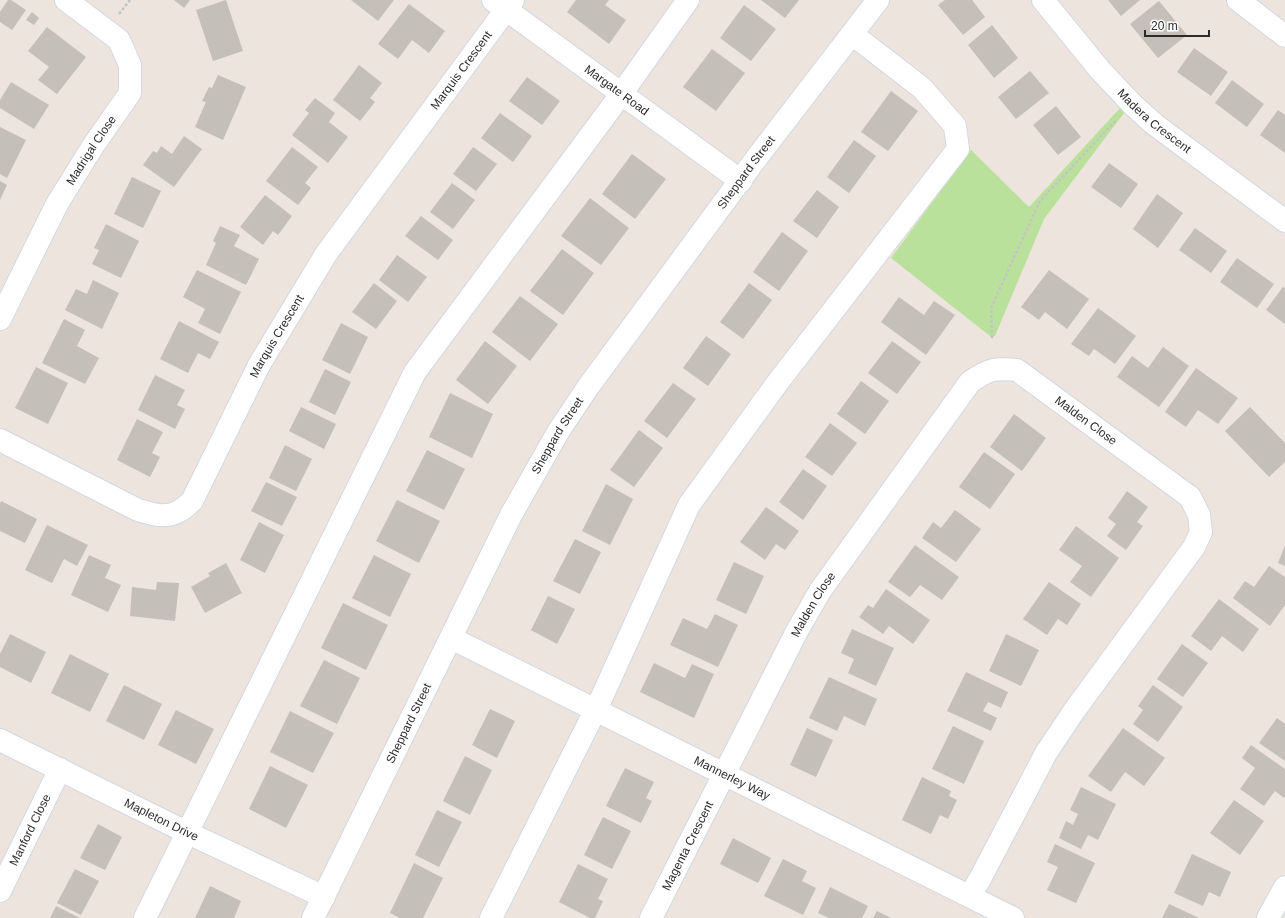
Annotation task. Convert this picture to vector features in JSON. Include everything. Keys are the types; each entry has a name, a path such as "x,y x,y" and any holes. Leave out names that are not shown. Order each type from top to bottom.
{"street":[{"name":"Madrigal Close","path":"0,319 57,204 92,146 130,93 130,65 119,40 66,0"},
{"path":"145,918 415,372 622,93 688,0"},
{"name":"Sheppard Street","path":"314,918 511,515 558,432 588,387 755,160 878,0"},
{"name":"Madera Crescent","path":"1042,0 1100,70 1132,105 1154,124 1285,221"},
{"path":"1238,0 1285,36"},
{"name":"Margate Road","path":"504,3 741,181"},
{"name":"Marquis Crescent","path":"0,440 138,510 154,515 168,515 180,511 192,501 259,366 326,254 504,3"},
{"path":"491,918 596,710 689,505 778,382 958,149 955,126 922,88 852,34"},
{"name":"Malden Close","path":"724,774 797,631 820,591 965,388 982,373 999,368 1017,370 1190,497 1199,515 1201,532 1194,547 1074,711 1046,753 982,877 970,896"},
{"name":"Mannerley Way","path":"451,638 1013,918"},
{"name":"Mapleton Drive","path":"0,740 324,898"},
{"name":"Manford Close","path":"0,891 60,769"},
{"name":"Magenta Crescent","path":"651,918 724,774"},
{"path":"1268,918 1285,887"}],"path":[{"path":"992,338 991,308 1040,201 1118,118"}],"green space":[{"path":"1120,108 1124,113 1044,219 995,336 990,336 891,258 971,150 1029,207"}],"building":[{"path":"8,0 11,0 26,10 12,30 0,22 0,12"},
{"path":"174,0 190,0 184,8"},
{"path":"226,0 243,51 213,61 196,10"},
{"path":"351,0 394,0 378,21"},
{"path":"576,0 609,0 605,5 626,20 609,44 567,12"},
{"path":"761,0 799,0 785,18"},
{"path":"945,0 972,0 985,17 963,35 938,5"},
{"path":"1108,0 1140,0 1121,16"},
{"path":"1159,1 1187,35 1158,58 1130,24"},
{"path":"409,4 445,31 429,53 412,40 398,59 378,44"},
{"path":"744,5 776,29 751,61 720,38"},
{"path":"32,12 39,18 34,25 26,20"},
{"path":"992,25 1018,58 994,78 968,45"},
{"path":"47,27 86,57 57,94 38,80 49,67 28,51"},
{"path":"1194,48 1228,72 1211,96 1177,72"},
{"path":"712,49 745,73 716,111 683,87"},
{"path":"359,65 382,83 370,98 375,102 360,121 333,100"},
{"path":"1030,71 1049,93 1016,119 998,97"},
{"path":"218,75 246,87 223,140 195,127 206,102 202,101 209,87 212,88"},
{"path":"527,77 560,101 542,125 509,101"},
{"path":"1232,80 1264,104 1247,127 1215,103"},
{"path":"11,82 49,105 34,129 0,108 0,100"},
{"path":"891,91 918,111 888,151 861,132"},
{"path":"315,98 335,113 329,122 348,137 328,163 292,135 309,113 305,110"},
{"path":"1056,106 1081,137 1058,155 1033,125"},
{"path":"1278,110 1285,115 1285,153 1260,135"},
{"path":"500,113 532,136 513,162 481,138"},
{"path":"0,127 26,140 7,178 0,174"},
{"path":"184,136 202,149 174,187 143,165 153,151 157,153 161,146 172,154"},
{"path":"854,140 876,156 849,193 827,177"},
{"path":"292,147 318,167 305,183 311,188 298,205 266,181"},
{"path":"473,147 497,164 476,191 453,174"},
{"path":"632,154 666,179 635,219 602,194"},
{"path":"1109,163 1138,184 1121,208 1091,187"},
{"path":"132,177 161,191 143,228 114,214"},
{"path":"0,181 7,185 0,200"},
{"path":"452,183 475,200 453,229 430,212"},
{"path":"817,190 839,207 817,238 793,221"},
{"path":"1157,194 1183,213 1158,248 1133,229"},
{"path":"265,195 292,216 278,235 273,231 263,245 240,227"},
{"path":"590,198 629,228 601,265 561,236"},
{"path":"421,216 453,240 438,260 405,236"},
{"path":"106,224 139,241 121,278 92,264 99,250 94,248"},
{"path":"220,226 240,235 234,246 259,259 246,285 206,265 216,243 213,241"},
{"path":"1195,228 1227,251 1211,273 1179,250"},
{"path":"782,232 808,251 779,291 753,272"},
{"path":"562,249 594,273 563,315 530,291"},
{"path":"397,255 427,277 408,302 379,280"},
{"path":"1237,258 1274,284 1257,308 1220,282"},
{"path":"197,270 241,292 220,334 198,323 205,309 183,297"},
{"path":"1049,270 1089,299 1067,329 1045,312 1039,320 1021,307"},
{"path":"93,280 119,293 102,329 65,310 76,289 87,294"},
{"path":"374,283 397,301 376,329 352,312"},
{"path":"749,283 772,300 743,339 720,322"},
{"path":"1283,287 1285,288 1285,324 1266,310"},
{"path":"520,296 558,324 530,361 492,332"},
{"path":"899,297 924,315 934,301 955,315 926,355 881,322"},
{"path":"1098,308 1136,336 1115,364 1094,349 1089,356 1071,344"},
{"path":"64,319 85,330 77,346 99,358 85,384 42,363"},
{"path":"179,321 219,342 210,359 198,353 188,373 160,359"},
{"path":"341,323 368,337 350,374 322,360"},
{"path":"706,336 731,354 708,386 683,368"},
{"path":"485,341 517,366 488,404 456,380"},
{"path":"892,341 921,362 897,394 868,373"},
{"path":"1163,347 1189,366 1159,407 1117,377 1132,356 1148,368"},
{"path":"36,367 68,383 48,424 15,408"},
{"path":"1196,368 1238,398 1218,424 1198,410 1186,427 1165,412"},
{"path":"325,369 351,382 335,415 309,402"},
{"path":"155,375 185,390 177,405 185,409 175,429 138,410"},
{"path":"861,381 889,401 865,434 837,414"},
{"path":"673,383 696,399 667,438 644,421"},
{"path":"450,393 493,414 472,458 429,437"},
{"path":"301,407 336,424 324,449 289,431"},
{"path":"1250,407 1285,443 1285,462 1269,477 1225,431"},
{"path":"1014,414 1046,438 1022,471 990,447"},
{"path":"137,419 163,432 152,453 160,457 150,477 117,460"},
{"path":"830,423 857,443 832,476 805,457"},
{"path":"639,430 663,448 634,487 610,470"},
{"path":"285,445 312,459 296,491 269,478"},
{"path":"427,450 465,469 444,510 406,491"},
{"path":"984,452 1015,474 990,509 959,487"},
{"path":"803,469 827,486 803,520 779,502"},
{"path":"266,482 297,497 282,526 251,511"},
{"path":"606,484 633,499 610,545 582,531"},
{"path":"1127,491 1148,507 1137,522 1143,526 1126,550 1107,536 1116,524 1108,518"},
{"path":"397,500 440,521 419,563 376,541"},
{"path":"1,501 37,519 25,543 0,531"},
{"path":"766,507 799,531 785,550 776,544 765,560 740,542"},
{"path":"955,510 981,529 956,562 922,538 933,522 941,528"},
{"path":"259,522 284,535 265,573 240,560"},
{"path":"47,525 88,545 77,566 64,559 52,583 25,570"},
{"path":"1076,526 1119,558 1091,597 1070,582 1082,566 1059,550"},
{"path":"575,539 601,552 580,594 553,581"},
{"path":"915,545 959,577 942,600 920,585 910,597 888,582"},
{"path":"1285,545 1285,566 1278,563"},
{"path":"89,555 111,565 105,578 121,585 108,612 71,595"},
{"path":"374,555 411,574 390,617 352,598"},
{"path":"734,562 764,576 746,614 716,600"},
{"path":"226,563 242,593 205,613 191,587 210,576 208,573"},
{"path":"1269,566 1285,577 1285,605 1270,626 1233,598 1245,581 1254,587"},
{"path":"157,582 179,583 175,621 130,616 132,587 156,590"},
{"path":"1049,582 1081,604 1067,625 1058,619 1047,635 1023,619"},
{"path":"886,589 930,620 913,644 889,626 883,634 859,617 868,605 873,608"},
{"path":"548,596 575,609 557,644 531,630"},
{"path":"1219,599 1259,629 1243,652 1222,636 1211,651 1191,636"},
{"path":"343,603 388,625 366,670 321,648"},
{"path":"715,614 738,625 718,667 670,645 683,618 707,629"},
{"path":"852,629 894,648 876,686 848,673 854,659 841,653"},
{"path":"10,634 46,652 31,683 0,667 0,654"},
{"path":"1006,634 1039,650 1021,686 989,671"},
{"path":"1182,644 1208,663 1183,697 1157,679"},
{"path":"70,654 109,674 90,712 51,693"},
{"path":"324,660 360,678 337,724 300,706"},
{"path":"654,663 685,678 692,664 714,674 694,718 640,692"},
{"path":"966,672 1008,692 1001,708 988,702 983,711 997,718 991,731 947,711"},
{"path":"829,677 877,699 865,726 844,716 837,731 809,718"},
{"path":"124,685 162,704 144,740 106,721"},
{"path":"1153,685 1183,707 1158,742 1133,724 1143,710 1138,706"},
{"path":"490,709 515,721 497,758 472,745"},
{"path":"176,710 214,729 196,764 158,745"},
{"path":"290,711 334,733 313,773 270,752"},
{"path":"1277,718 1285,724 1285,761 1259,743"},
{"path":"953,726 984,741 964,784 932,769"},
{"path":"807,728 833,740 816,777 790,765"},
{"path":"1123,728 1165,758 1144,786 1125,772 1111,792 1088,776"},
{"path":"1251,745 1285,769 1284,798 1275,791 1264,806 1240,789 1255,768 1242,758"},
{"path":"465,756 492,770 470,815 443,801"},
{"path":"270,766 308,785 286,828 249,809"},
{"path":"625,768 654,782 646,798 652,801 641,823 606,806"},
{"path":"922,777 951,791 949,796 957,800 948,819 940,815 931,834 902,820"},
{"path":"1081,787 1116,804 1098,840 1088,835 1081,849 1059,838 1066,821 1073,825 1078,814 1070,810"},
{"path":"1234,800 1264,821 1240,855 1210,833"},
{"path":"437,810 462,822 439,867 415,855"},
{"path":"603,817 631,831 612,869 584,855"},
{"path":"98,824 122,837 105,870 80,858"},
{"path":"733,838 771,858 758,883 720,864"},
{"path":"1055,844 1095,863 1076,903 1047,890 1058,867 1047,862"},
{"path":"1192,854 1231,872 1220,897 1209,892 1203,906 1174,893"},
{"path":"783,859 807,871 802,881 816,888 803,915 764,896"},
{"path":"414,863 443,878 423,918 400,918 390,913"},
{"path":"578,864 608,879 598,899 603,901 595,918 590,918 559,902"},
{"path":"75,869 99,881 81,915 57,903"},
{"path":"210,886 241,901 234,918 195,918"},
{"path":"830,887 868,906 862,918 829,918 818,913"},
{"path":"1169,904 1199,918 1162,918"},
{"path":"56,906 80,918 50,918"},
{"path":"877,911 891,918 873,918"}]}
